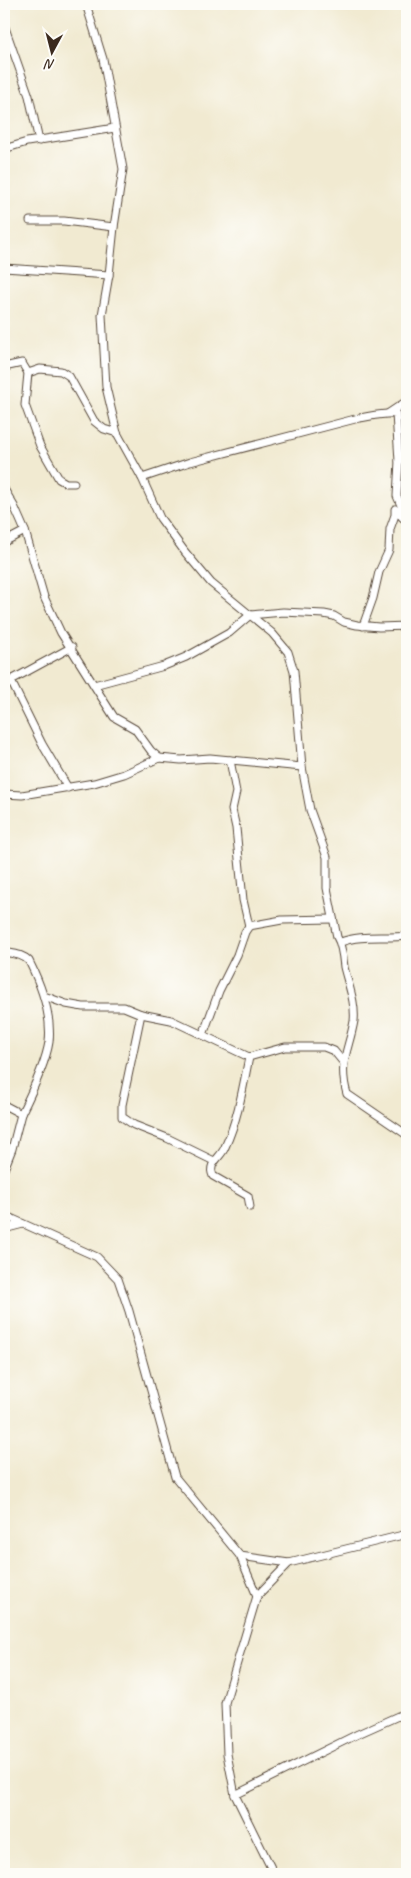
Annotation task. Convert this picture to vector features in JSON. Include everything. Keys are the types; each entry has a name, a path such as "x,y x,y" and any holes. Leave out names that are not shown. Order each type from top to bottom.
{"street":[{"path":"86,4 103,59 114,128 123,169 102,324 106,387 117,433 142,478 160,518 185,552 211,583 272,633 288,652 294,671 302,767 310,810 327,858 327,888 351,992 354,1020 343,1062 342,1076 347,1094 407,1135"},
{"path":"4,25 29,96 39,141"},
{"path":"4,149 27,142 114,128"},
{"path":"30,221 64,221 114,227"},
{"path":"4,268 109,275"},
{"path":"4,367 22,363 28,372 26,405 40,446 59,479 66,483 74,483"},
{"path":"28,372 40,369 61,371 69,376 94,421 104,429 117,433"},
{"path":"389,414 407,400"},
{"path":"142,478 190,462 270,440 360,418 396,414 399,461 397,496 405,520"},
{"path":"399,461 407,458"},
{"path":"4,489 25,531 44,597 61,633 114,717 135,729 151,751 159,758"},
{"path":"363,626 373,598 379,572 389,550 390,529 395,516 395,509 405,520"},
{"path":"4,542 25,531"},
{"path":"94,685 164,666 186,657 229,633 250,615 283,612 324,614 334,616 344,622 363,626 407,626"},
{"path":"68,788 7,683 72,648"},
{"path":"4,794 22,795 94,783 124,774 159,758 181,760 210,758 302,767"},
{"path":"230,760 236,792 232,810 236,828 243,900 249,926"},
{"path":"203,1035 219,991 249,926 282,920 333,919"},
{"path":"340,942 353,937 390,938 407,936"},
{"path":"4,952 19,954 29,961 44,996 49,1044 21,1114 12,1149 4,1169"},
{"path":"44,996 66,1004 83,1007 124,1007 141,1014 171,1020 249,1057 285,1047 324,1047 334,1052 343,1062"},
{"path":"141,1014 122,1105 122,1117 134,1125 167,1138 214,1161"},
{"path":"249,1057 241,1099 230,1136 223,1152 214,1161 211,1172 213,1176 248,1196 250,1207"},
{"path":"4,1105 21,1114"},
{"path":"4,1215 97,1257 118,1279 129,1311 175,1477 240,1556 257,1596"},
{"path":"4,1229 23,1224"},
{"path":"240,1556 289,1563 407,1534"},
{"path":"274,1874 236,1795 227,1754 225,1703 257,1596 289,1563"},
{"path":"236,1795 358,1734 407,1712"}]}
